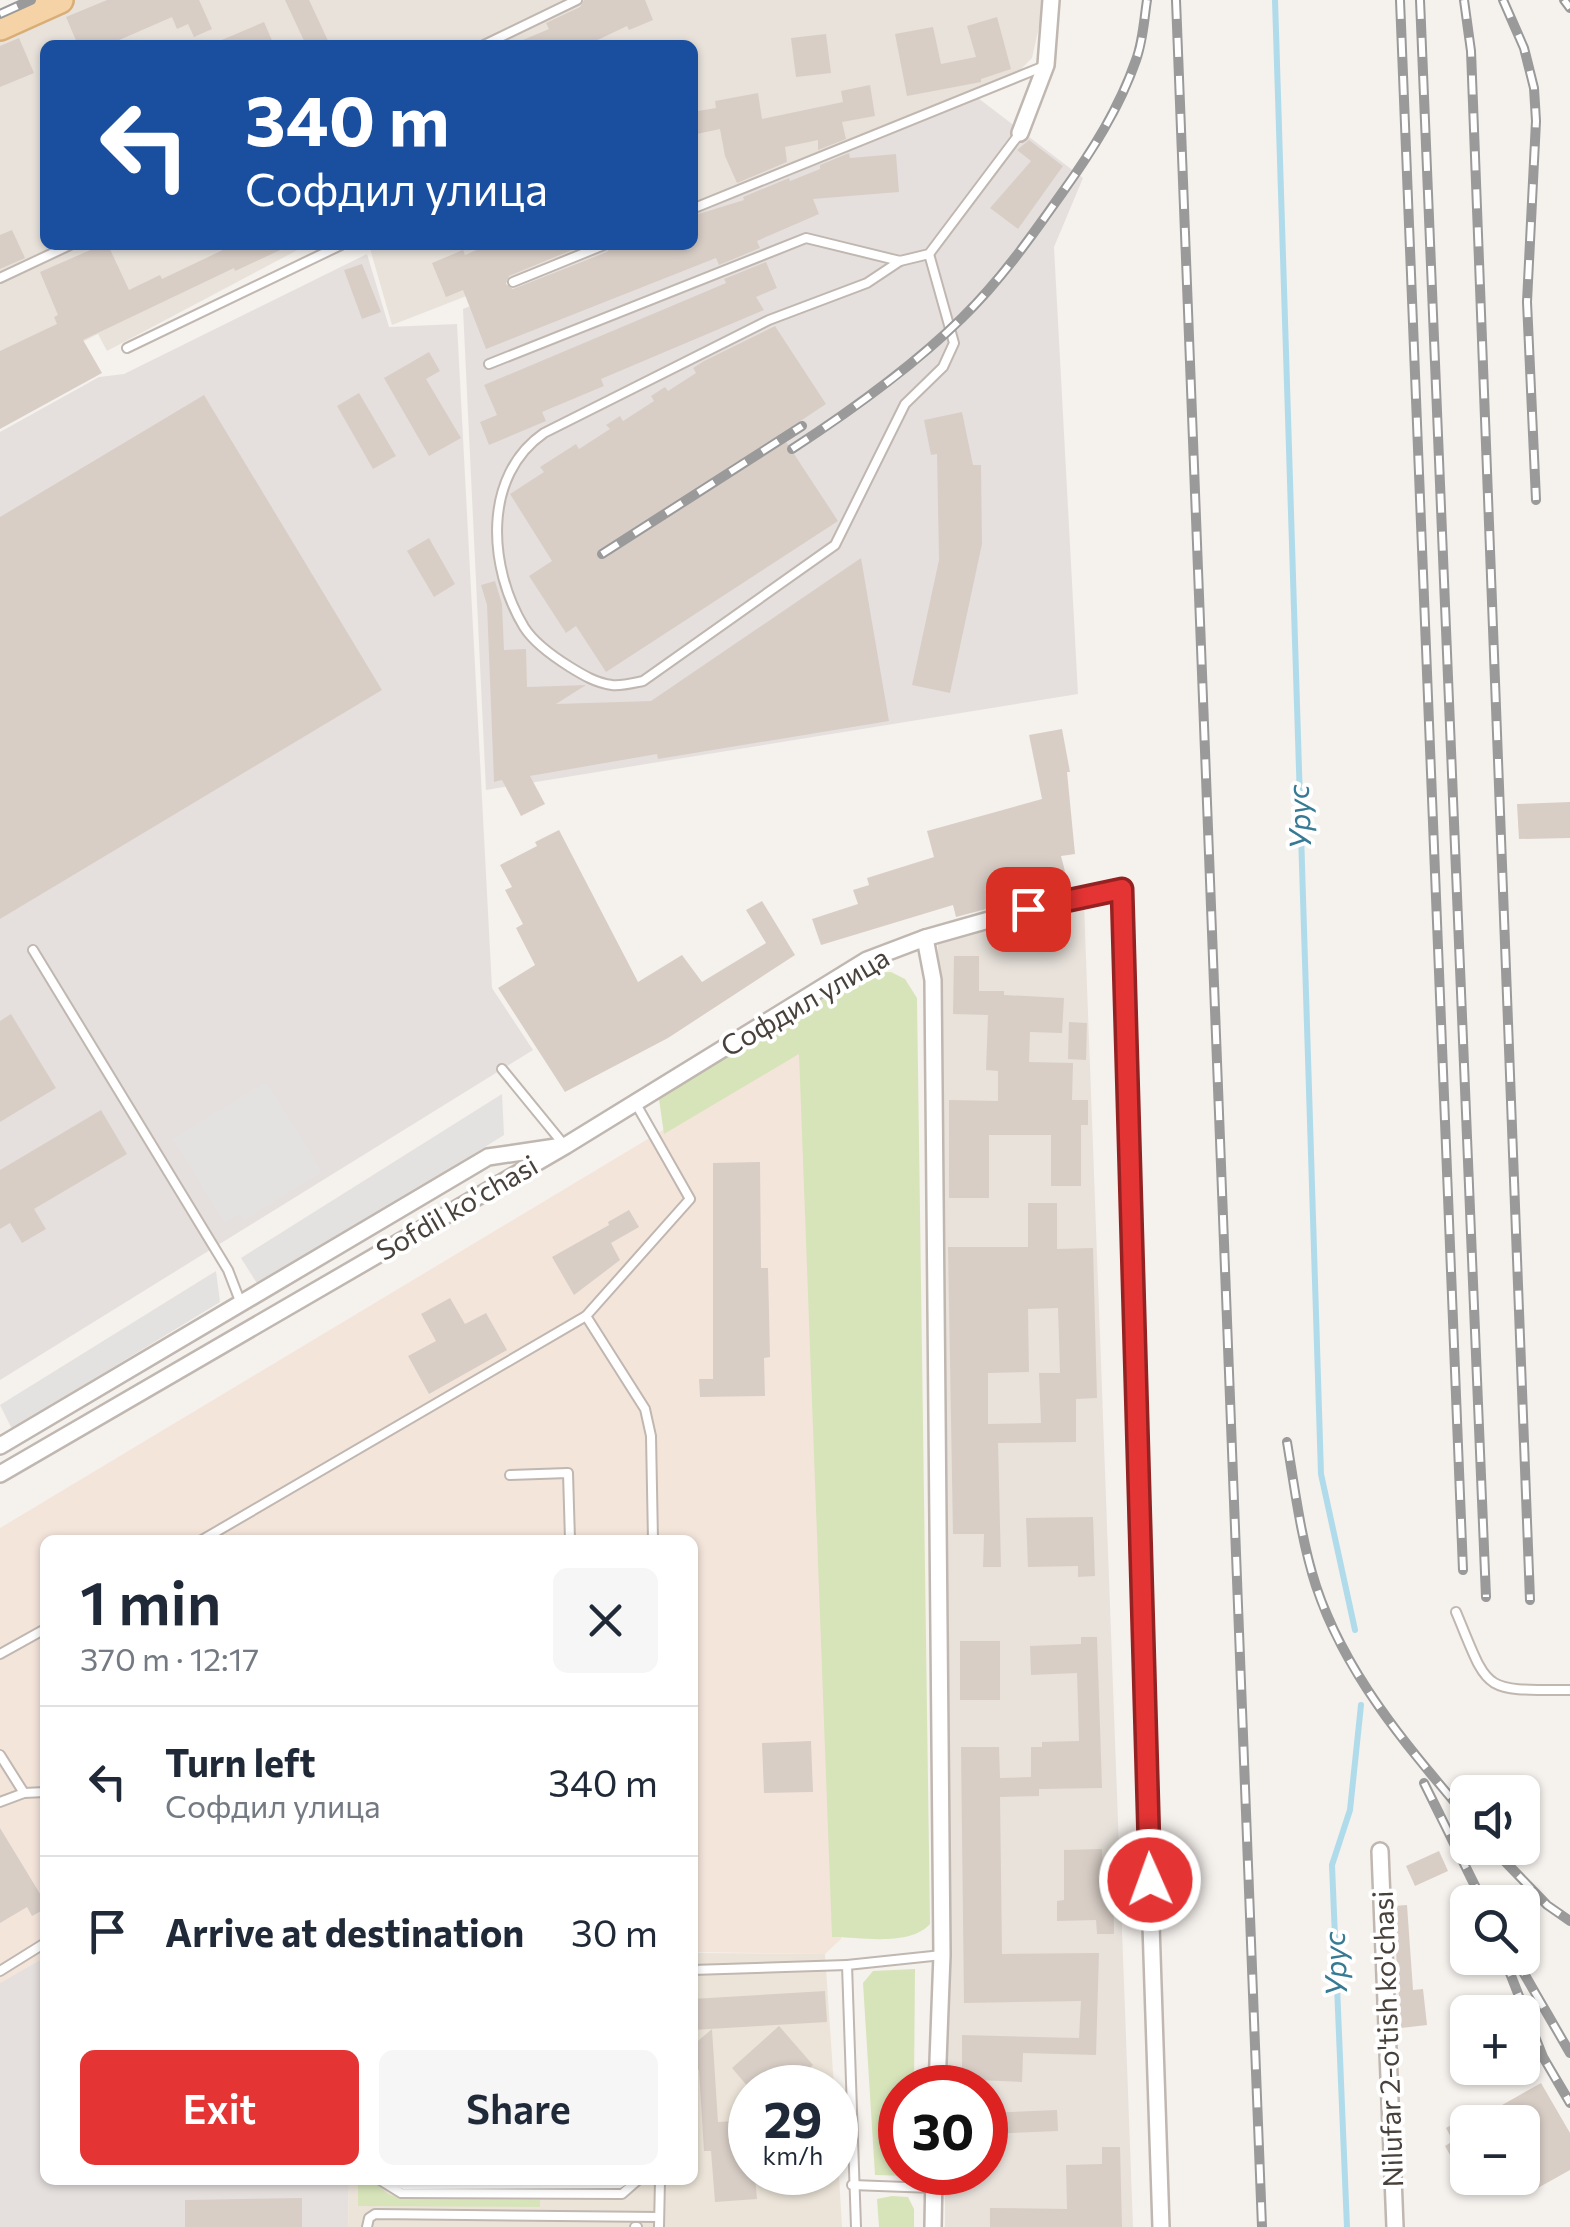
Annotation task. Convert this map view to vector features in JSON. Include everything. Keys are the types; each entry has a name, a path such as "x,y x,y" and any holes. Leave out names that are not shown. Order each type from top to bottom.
{"main road":[{"path":"0,27 60,0"}],"street":[{"path":"1018,135 1046,66 1051,0"},
{"name":"Софдил улица","path":"565,1146 867,960 925,938 1063,899 1122,889 1138,1552 1161,2227"},
{"path":"925,938 933,980 942,1955 938,2065"},
{"name":"Sofdil ko'chasi","path":"0,1449 240,1301 488,1157 565,1146"},
{"name":"Sofdil ko'chasi","path":"5,1471 565,1146"},
{"path":"240,1301 254,1325"},
{"path":"0,1449 5,1471"},
{"name":"Nilufar 2-o'tish ko'chasi","path":"1380,1851 1395,2227"},
{"path":"932,2227 933,2195"}],"lane":[{"path":"494,40 577,0"},
{"path":"698,207 1046,66"},
{"path":"928,254 954,342 944,367 905,404 835,545 643,681 614,685 589,679 553,657 525,629 508,589 498,548 498,500 522,448 544,433 768,320 867,283 900,260 928,254 1018,135"},
{"path":"489,364 806,238 900,260"},
{"path":"0,278 59,250"},
{"path":"126,348 331,250"},
{"path":"514,282 592,250"},
{"path":"34,950 228,1270 240,1301"},
{"path":"502,1070 565,1146"},
{"path":"211,1535 586,1316 690,1199 636,1104"},
{"path":"586,1316 645,1409 651,1436 653,1535"},
{"path":"510,1475 568,1473 570,1535"},
{"path":"1456,1612 1480,1670 1489,1682 1518,1690 1570,1690"},
{"path":"0,1654 40,1632"},
{"path":"0,1754 24,1793"},
{"path":"0,1802 24,1793 40,1792"},
{"path":"0,1970 40,1946"},
{"path":"698,1970 847,1965 942,1955"},
{"path":"847,1965 849,2065"},
{"path":"388,2185 401,2193 586,2185"},
{"path":"404,2185 552,2186 622,2194 632,2185"},
{"path":"367,2227 369,2218 375,2214 659,2222 660,2185"},
{"path":"853,2195 856,2227"}],"shaded area":[{"path":"74,0 1045,0 1032,58 1015,75 698,204 698,40 40,40 40,250 298,250 107,351 98,334 0,384 0,33"},
{"path":"978,98 1083,178 1054,247 1078,694 486,790 463,309 608,250 698,250 698,213"},
{"path":"370,250 584,250 392,325"},
{"path":"367,254 389,327 457,324 492,988 533,1050 0,1380 0,432 99,377 124,374"},
{"path":"1084,905 1133,2227 945,2227 945,2195 1008,2195 1008,2065 944,2065 938,943"},
{"path":"806,1044 841,1939 825,1954 698,1952 698,1535 40,1535 40,1960 0,1983 0,1528"},
{"path":"266,1082 322,1172 244,1220 240,1213 225,1223 173,1139"},
{"path":"502,1094 504,1135 260,1288 241,1258"},
{"path":"216,1271 220,1302 12,1429 0,1405"},
{"path":"698,1953 825,1954 833,2065 728,2065 728,2195 840,2195 842,2227 348,2227 349,2185 698,2185"},
{"path":"40,1960 40,2185 349,2185 348,2227 0,2227 0,1983"}],"green space":[{"path":"891,972 905,979 917,998 930,1924 910,1936 870,1939 832,1937 799,1054 664,1134 659,1099 865,973"},
{"path":"915,1969 914,2065 878,2065 878,2175 863,1983 873,1971"},
{"path":"358,2185 378,2185 400,2198 540,2200 540,2207 358,2206"},
{"path":"908,2197 914,2209 914,2227 879,2227 877,2199"}],"building":[{"path":"107,0 199,0 212,29 194,37 188,24 177,29 172,17 119,40 76,40 66,17"},
{"path":"285,0 309,0 328,40 304,40"},
{"path":"584,0 645,0 653,20 629,30 627,26 598,40 523,40 549,29 546,23 580,7"},
{"path":"997,17 1011,69 981,82 907,96 895,34 933,27 941,64 976,57 967,26"},
{"path":"264,22 272,40 222,40"},
{"path":"826,34 831,73 796,77 791,38"},
{"path":"19,38 34,73 0,87 0,46"},
{"path":"870,85 875,116 842,122 846,139 818,150 818,140 785,147 787,162 737,183 725,156 720,129 698,134 698,111 716,108 715,101 758,93 762,119 843,102 841,91"},
{"path":"1029,140 1063,166 1018,229 990,208 1031,161 1017,150"},
{"path":"849,153 850,158 896,154 899,192 813,199 819,214 757,241 760,248 719,265 716,258 486,349 463,290 446,297 432,263 463,250 465,255 477,250 572,250 509,276 506,284 513,289 608,250 698,250 698,214 744,200 743,197 789,178 790,181 820,169 820,165"},
{"path":"12,230 25,258 0,269 0,235"},
{"path":"91,250 110,250 129,290 223,250 280,250 83,340 102,373 0,429 0,351 57,324 54,317 58,315 40,272"},
{"path":"766,262 777,288 756,297 764,310 601,379 604,386 542,412 546,421 489,445 480,422 497,415 484,385 726,283 724,279"},
{"path":"362,264 381,312 362,319 344,270"},
{"path":"775,326 826,404 781,434 838,521 606,672 576,626 566,633 529,576 552,561 510,494 544,472 540,467 576,444 579,449 610,429 606,425 620,416 623,421 654,401 651,396 665,387 668,391 696,373 693,368 704,361"},
{"path":"429,352 440,371 426,379 461,438 429,456 384,378"},
{"path":"359,393 396,456 373,469 337,406"},
{"path":"204,395 382,690 0,919 0,517"},
{"path":"962,412 973,465 981,465 982,544 950,693 912,685 939,560 937,454 931,455 924,420"},
{"path":"429,538 455,584 434,597 407,551"},
{"path":"861,558 889,721 530,776 545,804 521,816 502,780 494,782 487,605 481,585 495,581 502,604 504,650 526,649 527,687 586,685 556,704 651,701"},
{"path":"1062,729 1070,772 1075,854 1061,856 1069,887 956,917 953,905 821,945 812,919 858,904 853,890 869,885 867,878 934,857 927,831 1042,799 1029,735"},
{"path":"1570,802 1570,838 1519,839 1517,804"},
{"path":"559,830 638,982 682,955 702,982 766,943 746,910 762,901 795,955 668,1038 565,1092 498,988 535,965 516,928 523,924 505,890 512,887 500,865"},
{"path":"954,956 979,956 979,991 1064,998 1062,1033 1030,1032 1029,1062 1073,1063 1072,1100 1088,1100 1088,1125 1081,1125 1081,1186 1051,1186 1051,1135 989,1135 989,1198 949,1198 949,1100 998,1101 998,1071 986,1070 988,1015 953,1014"},
{"path":"11,1014 56,1088 0,1122 0,1021"},
{"path":"1069,1022 1087,1023 1086,1060 1068,1059"},
{"path":"101,1110 127,1154 34,1209 46,1229 22,1243 10,1223 0,1229 0,1170"},
{"path":"760,1162 761,1268 768,1268 770,1357 764,1358 765,1396 700,1397 699,1379 713,1379 713,1163"},
{"path":"1028,1203 1057,1203 1057,1249 1093,1248 1097,1398 1076,1399 1076,1442 998,1443 1001,1567 983,1567 984,1534 953,1534 948,1247 1028,1247","holes":["1058,1308 1060,1373 1039,1373 1041,1423 988,1424 988,1373 1029,1372 1028,1309"]},
{"path":"629,1210 639,1227 611,1243 620,1260 574,1295 552,1257"},
{"path":"450,1298 465,1324 486,1313 507,1350 429,1394 408,1356 436,1341 421,1314"},
{"path":"1093,1517 1095,1576 1078,1577 1078,1566 1028,1567 1026,1518"},
{"path":"1081,1637 1097,1637 1102,1788 1039,1789 1039,1796 1000,1797 1002,1954 1099,1953 1096,2055 1023,2053 1022,2082 1008,2081 1008,2065 962,2065 962,2035 1079,2038 1081,2001 964,2003 961,1747 999,1747 1000,1778 1031,1777 1031,1747 1042,1747 1042,1742 1079,1741 1077,1673 1031,1675 1030,1646 1081,1644"},
{"path":"960,1641 1000,1641 1000,1700 960,1700"},
{"path":"811,1741 813,1792 764,1793 762,1743"},
{"path":"0,1828 40,1894 40,1912 32,1916 27,1907 0,1923"},
{"path":"1102,1849 1103,1881 1113,1881 1114,1934 1097,1934 1096,1920 1057,1921 1057,1901 1064,1900 1064,1850"},
{"path":"1439,1851 1448,1871 1415,1886 1406,1866"},
{"path":"1407,1905 1413,1990 1423,1989 1427,2025 1401,2028 1393,1906"},
{"path":"825,1991 827,2022 698,2030 698,1999"},
{"path":"779,2026 813,2065 735,2065"},
{"path":"712,2029 718,2122 728,2121 728,2195 757,2195 757,2199 715,2202 711,2151 704,2151 698,2041"},
{"path":"1540,2084 1570,2133 1570,2170 1540,2187 1540,2105 1502,2105"},
{"path":"1057,2110 1058,2131 1008,2133 1008,2112"},
{"path":"1102,2147 1120,2147 1122,2227 990,2227 990,2208 1067,2209 1066,2165 1102,2164"},
{"path":"302,2198 302,2227 185,2227 185,2200"}],"waterway":[{"name":"Урус","path":"1275,0 1321,1474 1355,1630"},
{"name":"Урус","path":"1347,2227 1332,1865 1350,1810 1361,1705"}],"railway":[{"path":"0,14 31,0"},
{"path":"792,449 859,404 922,354 976,304 1015,258 1113,113 1138,53 1147,0"},
{"path":"1176,0 1262,2227"},
{"path":"1400,0 1463,1570"},
{"path":"1420,0 1486,1597"},
{"path":"1464,0 1471,51 1530,1600"},
{"path":"1503,0 1524,48 1534,88 1536,121 1527,302 1536,500"},
{"path":"1564,0 1570,8"},
{"path":"602,554 802,426"},
{"path":"1287,1442 1306,1551 1329,1619 1361,1680 1450,1796"},
{"path":"1424,1783 1475,1885"},
{"path":"1508,1865 1547,1905 1570,1921"},
{"path":"1511,1975 1543,2057 1570,2103"},
{"path":"1525,1975 1570,2053"}],"route":[{"path":"1028,909 1122,889 1150,1880"}]}
